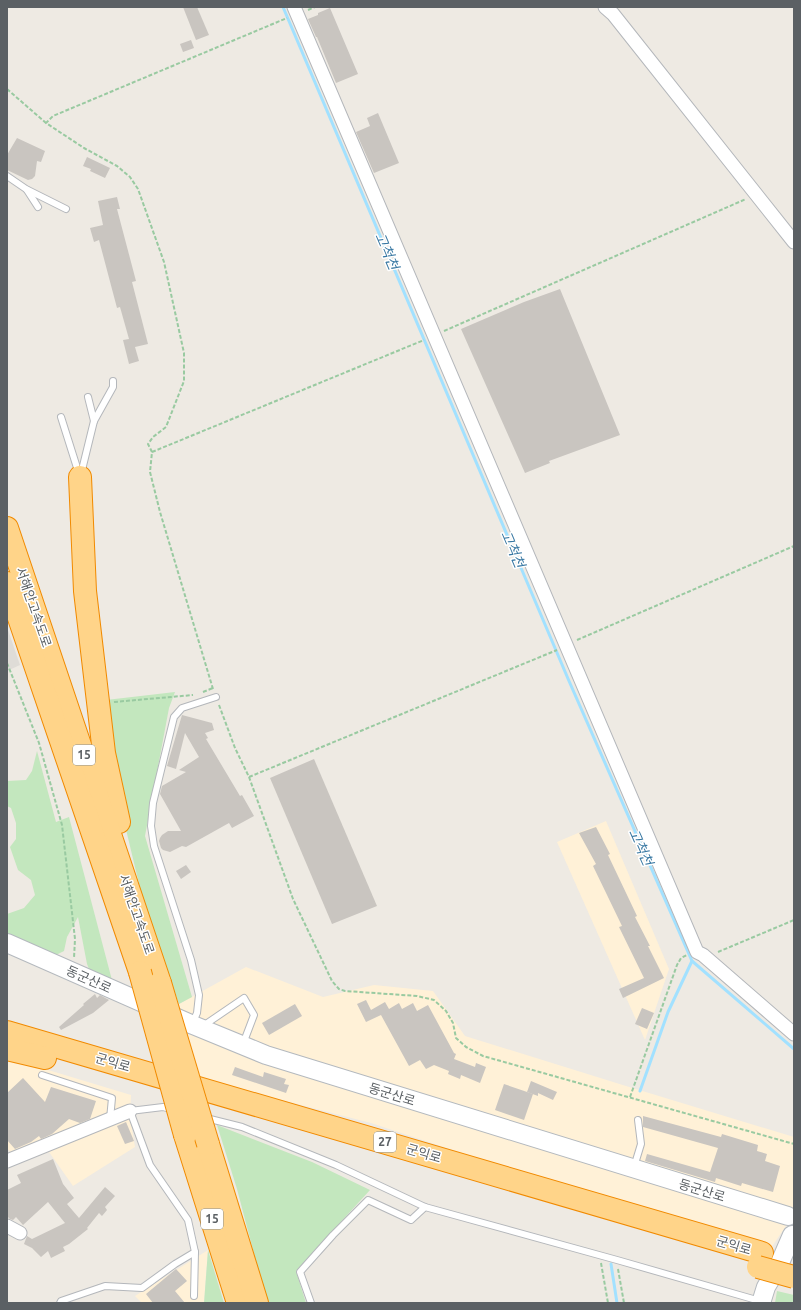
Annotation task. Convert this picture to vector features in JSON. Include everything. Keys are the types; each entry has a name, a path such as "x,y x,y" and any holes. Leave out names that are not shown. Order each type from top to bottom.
{"highway":[{"path":"80,477 85,591 104,753 144,935"},
{"name":"서해안고속도로","path":"7,528 160,983 257,1303"},
{"name":"서해안고속도로","path":"7,582 140,972 185,1135 238,1303"},
{"name":"군익로","path":"7,1032 760,1260 794,1277"},
{"name":"군익로","path":"7,1049 24,1052 87,1069 760,1260 794,1262"}],"street":[{"path":"605,7 613,14 794,242"},
{"path":"294,11 434,336 564,647 697,952 703,955 794,1034"},
{"name":"동군산로","path":"7,943 196,1027 266,1055 633,1169 791,1213"},
{"path":"7,1161 130,1111"},
{"path":"761,1302 766,1287 779,1266 793,1235 787,1226 791,1213"},
{"path":"7,1226 20,1233"}],"lane":[{"path":"7,176 26,189 66,209"},
{"path":"26,189 38,207"},
{"path":"80,477 94,421 113,387 113,381"},
{"path":"88,397 94,421"},
{"path":"61,417 80,477"},
{"path":"196,1027 199,995 191,960 154,846 151,826 153,803 174,717 182,708 216,697"},
{"path":"196,1027 244,998 254,1015 243,1045"},
{"path":"42,1075 112,1098 110,1119"},
{"path":"185,1113 163,1108 130,1111 150,1165 188,1220 195,1252 194,1296"},
{"path":"192,1115 242,1127 336,1165 425,1207 617,1260 761,1302"},
{"path":"633,1169 641,1144 638,1120"},
{"path":"311,1303 300,1272 333,1235 368,1200 411,1220 425,1207"},
{"path":"60,1303 61,1301 105,1286 142,1288 175,1264 195,1252"}],"path":[{"path":"46,123 53,116 275,23 294,11"},
{"path":"7,89 46,123 84,148 116,166 130,177 138,189 164,262 184,353 184,381 166,427 153,437 148,444 152,452 150,472 158,505 216,697 249,777 293,899 332,981 339,989 345,991 417,996 434,1000 446,1011 453,1023 456,1038 466,1047 483,1056 794,1144"},
{"path":"434,336 756,194"},
{"path":"152,452 416,343"},
{"path":"249,777 546,655 794,546"},
{"path":"7,663 39,743 62,825 75,939 74,972"},
{"path":"111,703 192,695 213,688"},
{"path":"703,955 712,954 794,920"},
{"path":"630,1097 677,964 681,958"},
{"path":"600,1256 608,1303"},
{"path":"617,1260 624,1303"}],"shaded area":[{"path":"7,627 20,665 7,671"},
{"path":"606,821 669,969 645,1040 557,842"},
{"path":"246,967 323,997 374,985 433,991 465,1036 794,1137 794,1214 769,1251 649,1215 371,1123 200,1079 179,1004"},
{"path":"7,1060 35,1066 131,1095 130,1117 135,1147 73,1186 49,1152 19,1163 7,1148"},
{"path":"208,1250 204,1303 142,1303 135,1296"}],"green space":[{"path":"175,692 169,708 145,836 192,997 179,1004 146,913 112,771 106,700"},
{"path":"37,751 56,822 69,817 113,984 92,976 87,964 78,917 67,937 64,951 52,957 7,939 7,914 24,908 35,895 31,880 18,870 10,847 16,839 16,823 11,808 7,806 7,781 26,780 32,771"},
{"path":"217,1125 312,1162 370,1190 296,1271 306,1303 267,1303 237,1189"},
{"path":"208,1250 224,1303 204,1303"},
{"path":"777,1291 794,1295 794,1303 775,1303"}],"building":[{"path":"183,7 197,7 209,35 196,40"},
{"path":"330,8 358,74 336,83 308,19"},
{"path":"191,40 194,48 183,52 180,44"},
{"path":"378,113 399,163 374,173 356,132 370,126 367,118"},
{"path":"17,138 45,151 41,162 37,161 35,176 32,179 28,180 7,170 7,155"},
{"path":"87,157 110,168 105,178 83,166"},
{"path":"117,197 120,209 117,209 136,281 132,282 148,344 135,347 139,361 129,364 123,340 129,339 120,307 117,308 99,240 94,242 90,228 103,225 98,201"},
{"path":"560,289 620,435 549,461 550,463 525,473 461,329 524,302"},
{"path":"182,715 212,723 214,730 205,733 208,738 206,739 240,796 242,795 254,816 232,828 229,823 186,847 182,846 170,852 161,848 159,841 160,838 168,831 181,831 160,794 162,786 186,772 179,770 199,757 185,733 176,769 167,766"},
{"path":"314,759 377,906 332,924 270,778"},
{"path":"596,827 610,854 608,855 637,916 635,917 664,978 623,998 619,989 644,978 619,927 622,926 593,866 596,864 579,833"},
{"path":"186,865 191,872 181,879 176,871"},
{"path":"95,994 97,998 100,995 109,1000 93,1013 61,1030 59,1027"},
{"path":"366,1000 371,1010 385,1002 389,1009 399,1003 402,1009 413,1003 417,1011 428,1005 454,1053 456,1054 454,1059 475,1067 476,1063 486,1067 480,1083 461,1075 460,1079 448,1074 449,1071 434,1065 426,1069 420,1060 409,1066 381,1015 366,1022 357,1004"},
{"path":"295,1004 302,1016 269,1035 262,1023"},
{"path":"642,1008 654,1013 647,1029 635,1024"},
{"path":"235,1067 263,1077 264,1072 286,1079 284,1084 289,1085 286,1093 232,1075"},
{"path":"23,1078 45,1102 51,1087 96,1101 90,1119 80,1123 69,1119 52,1134 41,1139 39,1136 31,1142 15,1149 7,1140 7,1093"},
{"path":"531,1081 557,1092 553,1100 538,1093 538,1096 527,1092"},
{"path":"504,1084 533,1094 524,1120 495,1110"},
{"path":"643,1116 721,1137 722,1134 758,1145 757,1151 767,1154 765,1161 780,1166 773,1192 742,1183 741,1186 716,1178 715,1182 645,1161 647,1154 710,1172 718,1148 643,1127"},
{"path":"126,1122 134,1141 125,1144 117,1126"},
{"path":"53,1159 63,1184 74,1198 67,1204 79,1218 105,1187 115,1196 105,1207 107,1210 102,1216 99,1213 87,1228 88,1229 63,1247 65,1251 51,1258 48,1251 41,1257 32,1248 24,1244 27,1236 32,1239 65,1223 48,1202 23,1225 16,1217 13,1220 10,1219 7,1216 7,1190 21,1183 17,1175"},
{"path":"176,1269 187,1281 175,1291 185,1303 153,1303 146,1294"}],"waterway":[{"name":"고척천","path":"283,7 569,681 692,961 668,1012 640,1091"},
{"path":"692,961 794,1049"},
{"path":"611,1264 617,1303"}]}
